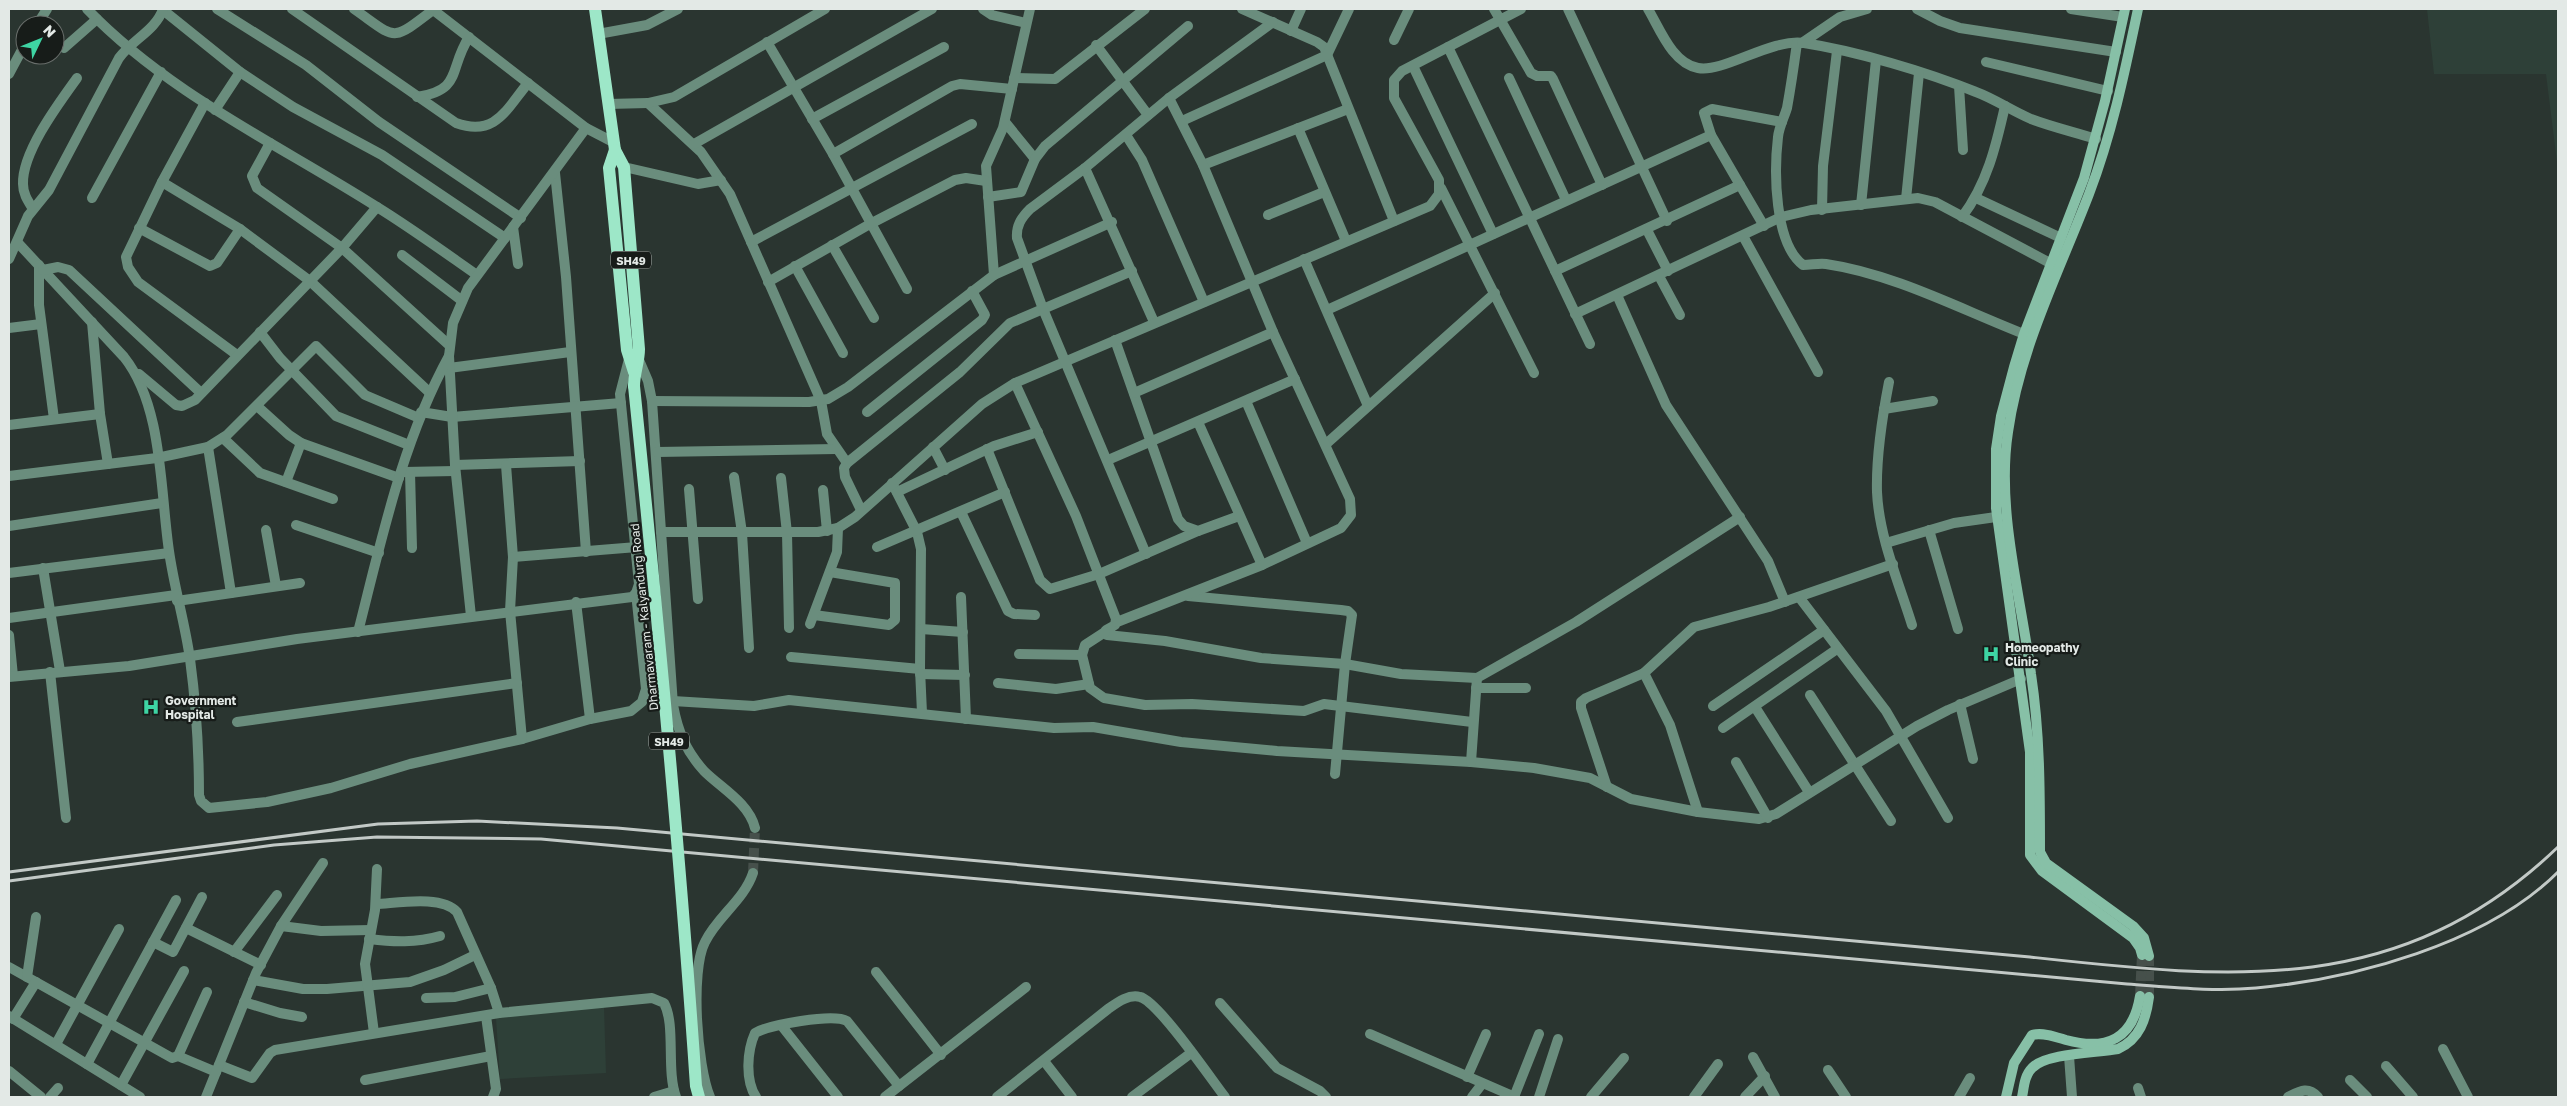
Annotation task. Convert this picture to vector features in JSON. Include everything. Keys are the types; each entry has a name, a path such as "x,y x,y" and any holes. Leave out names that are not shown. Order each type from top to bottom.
{"main road":[{"name":"Dharmavaram - Kalyandurg Road","path":"595,9 614,146 624,167 634,386 663,667 685,920 696,1086 699,1097"},
{"path":"2124,13 2096,138 2082,183 2024,334 2001,416 1996,450 1996,517 2021,679 2030,752 2030,854 2042,871 2133,938 2145,956 2144,938 2133,926 2046,863 2040,852 2040,763 2032,676 2010,539 2006,489 2008,431 2027,352 2047,294 2090,190 2120,89 2138,9"},
{"name":"Dharmavaram - Kalyandurg Road","path":"614,146 609,168 634,364"},
{"path":"2006,1097 2014,1062 2032,1035 2042,1034 2086,1044 2112,1040 2121,1036 2134,1020 2145,997 2144,1024 2126,1046 2118,1049 2041,1061 2031,1069 2025,1079 2022,1097"}],"street":[{"path":"87,9 127,47 215,110 377,207 477,275"},
{"path":"217,9 306,65 380,122 521,218"},
{"path":"293,9 417,97 456,123 469,128 481,128 502,114 528,83"},
{"path":"354,9 385,31 396,34 404,32 438,11 586,128 614,146"},
{"path":"608,104 648,103 674,97 825,9"},
{"path":"694,144 932,9"},
{"path":"982,9 992,15 1026,24"},
{"path":"994,274 986,181 988,157 1005,122 1030,9"},
{"path":"1014,78 1055,79 1096,45 1145,9"},
{"path":"1242,9 1317,42 1327,55 1394,221"},
{"path":"1291,30 1301,9"},
{"path":"1182,121 1327,55 1349,9"},
{"path":"1394,40 1409,9"},
{"path":"1494,9 1531,74 1537,76 1547,75 1553,78 1602,185"},
{"path":"1521,9 1397,76 1394,80 1393,93 1439,180 1441,188 1469,245 1534,373"},
{"path":"1568,9 1667,220"},
{"path":"1648,9 1672,50 1681,60 1697,68 1712,67 1772,47 1800,43 1876,60 1959,86 2030,118 2096,138"},
{"path":"1867,9 1846,11 1800,43 1778,138 1777,170 1781,217 1785,238 1798,261 1803,265 1824,264 1887,280 2024,334"},
{"path":"1917,9 1940,21 1960,28 2116,52"},
{"path":"2072,9 2124,13"},
{"path":"9,259 18,243 24,223 49,190 112,71 127,47 156,23 163,10 240,72 293,107 382,155 505,238"},
{"path":"598,34 647,25 673,10"},
{"path":"65,47 96,19"},
{"path":"1146,554 1025,262 1016,230 1024,215 1126,135 1169,98 1273,22"},
{"path":"988,197 1021,192 1035,159 1045,146 1188,26"},
{"path":"417,97 437,93 447,87 458,55 469,37"},
{"path":"767,42 833,154 906,289"},
{"path":"1096,45 1148,115"},
{"path":"1448,47 1590,344"},
{"path":"812,119 944,48"},
{"path":"1822,210 1822,166 1837,51"},
{"path":"1861,206 1876,60"},
{"path":"1986,62 2108,91"},
{"path":"9,74 15,63"},
{"path":"1413,66 1493,234"},
{"path":"92,198 161,72"},
{"path":"215,110 240,72"},
{"path":"1906,199 1918,73"},
{"path":"33,209 24,192 26,165 48,120 77,78"},
{"path":"1509,78 1566,200"},
{"path":"833,154 952,86 960,84 1012,89"},
{"path":"1959,86 1963,150"},
{"path":"1169,98 1203,165 1274,332 1326,444 1350,499 1351,515 1341,528 1262,565 1116,622 1085,646 1082,655 1089,684 1094,693 1104,698 1145,705 1192,704 1304,711 1324,704 1472,722"},
{"path":"205,103 162,182 126,258 132,276 237,355"},
{"path":"648,103 694,144 734,201 821,401 827,434 847,464"},
{"path":"1962,217 1976,198 1993,158 2005,106"},
{"path":"1203,165 1348,109"},
{"path":"1764,226 1711,135 1704,118 1708,110 1782,122"},
{"path":"1005,122 1035,159"},
{"path":"751,242 972,124"},
{"path":"471,616 455,468 449,368 449,351 453,323 461,300 477,275 555,173 586,128"},
{"path":"1298,128 1346,241"},
{"path":"1126,135 1142,160 1204,302"},
{"path":"1327,310 1711,135"},
{"path":"270,143 254,169 253,182 262,192 342,248 449,351"},
{"path":"624,167 698,184 721,180"},
{"path":"1085,168 1112,222 1154,322"},
{"path":"555,173 566,277 586,552"},
{"path":"768,282 870,224 955,180 966,178 986,181"},
{"path":"162,182 240,229 310,280 429,392"},
{"path":"1555,271 1647,230 1740,185"},
{"path":"660,532 787,533 826,531 838,528 894,488 933,447 982,404 1016,382 1430,206 1436,201 1441,188"},
{"path":"1268,215 1324,192"},
{"path":"1976,198 2061,238"},
{"path":"1575,314 1781,217 1906,199 1930,200 2050,263"},
{"path":"18,243 132,368 176,405 189,404 201,394 342,248 377,207"},
{"path":"652,400 821,401 848,387 994,274 1025,262 1112,222"},
{"path":"513,227 518,264"},
{"path":"139,228 210,266 217,263 240,229"},
{"path":"1647,230 1680,314"},
{"path":"1742,236 1818,372"},
{"path":"832,245 874,318"},
{"path":"402,255 461,300"},
{"path":"1304,259 1368,406"},
{"path":"795,266 843,353"},
{"path":"41,268 58,267 69,270 201,394"},
{"path":"41,268 38,286 54,419"},
{"path":"862,510 845,477 844,468 847,464 960,372 1010,323 1132,271"},
{"path":"867,412 982,320 985,315 984,310 972,291"},
{"path":"1326,444 1494,293"},
{"path":"1617,295 1666,405 1768,561 1785,602"},
{"path":"92,322 100,414 108,464"},
{"path":"9,328 42,324"},
{"path":"260,332 336,416 409,445"},
{"path":"1134,393 1274,332"},
{"path":"1115,340 1178,519 1184,526 1198,531"},
{"path":"9,476 157,458 208,447 223,438 257,406 291,368 316,346 365,395 420,415 452,417 621,403"},
{"path":"358,632 403,474 409,445 429,392 449,351"},
{"path":"449,368 570,352"},
{"path":"132,368 147,399 157,458 169,552 189,657 198,741 199,795 201,801 209,808 267,802 331,788 410,764 522,738 637,708 645,697 636,594 639,584 637,547 621,403 621,388 634,364 648,381 652,400 673,701 679,733 688,751 748,814 755,828"},
{"path":"1108,460 1295,379"},
{"path":"1016,382 1076,516 1116,622"},
{"path":"1889,382 1884,409 1877,493 1886,542 1912,625"},
{"path":"1246,400 1308,543"},
{"path":"1884,409 1933,401"},
{"path":"257,406 288,435 301,443 403,474 455,468 580,461"},
{"path":"9,424 100,414"},
{"path":"1198,422 1262,565"},
{"path":"894,488 945,470 987,449 1038,432"},
{"path":"223,438 260,473 333,499"},
{"path":"286,482 301,443"},
{"path":"208,447 231,593"},
{"path":"933,447 945,470"},
{"path":"657,452 836,449"},
{"path":"987,449 1045,586 1050,589 1056,589 1099,574 1198,531 1239,516"},
{"path":"506,465 513,557 510,611 522,738"},
{"path":"403,474 412,548"},
{"path":"734,476 742,533 750,648"},
{"path":"781,478 787,533 788,628"},
{"path":"894,488 916,532 922,556 920,672 922,713"},
{"path":"688,489 698,599"},
{"path":"823,490 826,531"},
{"path":"877,547 916,532 1005,492"},
{"path":"9,526 162,503"},
{"path":"961,512 1008,611 1014,614 1035,615"},
{"path":"1886,542 1954,523 1996,517"},
{"path":"1476,683 1740,518"},
{"path":"296,524 379,553"},
{"path":"830,572 895,583 895,620 888,625 812,619 837,552 838,528"},
{"path":"266,530 276,586"},
{"path":"1929,530 1958,629"},
{"path":"513,557 637,547"},
{"path":"9,572 169,552"},
{"path":"1607,787 1581,702 1586,698 1644,672 1694,627 1785,602 1893,564"},
{"path":"43,568 51,613 66,818"},
{"path":"9,618 231,593 300,583"},
{"path":"9,635 11,676 130,666 297,639 576,602 627,599 636,594"},
{"path":"1186,596 1348,611 1352,615 1345,664 1335,774"},
{"path":"961,597 966,719"},
{"path":"1799,597 1880,703 1948,818"},
{"path":"576,602 590,719"},
{"path":"921,629 963,632"},
{"path":"1713,706 1824,630"},
{"path":"1105,632 1107,635 1165,641 1261,658 1345,664 1401,674 1526,688"},
{"path":"1723,728 1837,649"},
{"path":"1019,654 1082,655"},
{"path":"792,657 920,672 965,675"},
{"path":"1644,672 1670,725 1698,812"},
{"path":"673,701 754,706 789,700 1054,728 1093,727 1181,742 1277,751 1336,753 1534,768 1584,777 1631,799 1698,812 1768,818 1900,735 1960,704 2021,679"},
{"path":"237,722 517,683"},
{"path":"1471,762 1472,722 1476,683"},
{"path":"998,684 1056,689 1089,684"},
{"path":"1810,695 1891,821"},
{"path":"1960,704 1973,759"},
{"path":"1755,707 1809,792"},
{"path":"1736,762 1768,818"},
{"path":"206,1097 260,965 281,926 324,863"},
{"path":"374,1033 365,964 376,904 377,869"},
{"path":"710,1097 701,1060 696,976 699,956 705,941 746,888 753,873"},
{"path":"234,952 277,895"},
{"path":"153,942 173,952 202,897"},
{"path":"87,1064 176,900"},
{"path":"376,904 448,903 457,912 491,988 499,1013"},
{"path":"36,917 31,980 11,1017 140,1097"},
{"path":"281,926 370,935 399,942 428,940 440,936"},
{"path":"186,928 260,965"},
{"path":"56,1044 119,929"},
{"path":"253,980 303,989 367,986 423,978 475,955"},
{"path":"9,967 172,1058 178,1056 252,1078 270,1053 275,1050 499,1013 652,998 659,999 664,1003 668,1013 675,1094 654,1097"},
{"path":"120,1085 184,970"},
{"path":"876,972 941,1055"},
{"path":"885,1097 1026,987"},
{"path":"426,998 455,997 491,988"},
{"path":"178,1056 207,992"},
{"path":"997,1097 1108,1008 1128,997 1139,996 1156,1007 1225,1097"},
{"path":"244,1002 280,1013 302,1017"},
{"path":"1220,1003 1277,1068 1320,1091 1326,1097"},
{"path":"486,1016 496,1089 493,1097"},
{"path":"756,1097 749,1083 748,1074 752,1039 755,1033 781,1025 842,1018 847,1021 899,1086"},
{"path":"781,1025 838,1097"},
{"path":"1370,1034 1515,1097 1539,1034"},
{"path":"1467,1077 1486,1034"},
{"path":"1539,1097 1558,1039"},
{"path":"2443,1050 2468,1097"},
{"path":"1132,1097 1191,1053"},
{"path":"365,1080 491,1056"},
{"path":"2069,1056 2072,1097"},
{"path":"1753,1057 1775,1097"},
{"path":"1591,1097 1624,1058"},
{"path":"1044,1060 1072,1097"},
{"path":"1694,1097 1718,1064"},
{"path":"2386,1066 2412,1097"},
{"path":"1828,1070 1846,1097"},
{"path":"9,1071 41,1097"},
{"path":"1745,1097 1765,1076"},
{"path":"1959,1097 1970,1078"},
{"path":"2350,1080 2367,1097"},
{"path":"1472,1097 1482,1084"},
{"path":"50,1097 58,1088"},
{"path":"2288,1097 2305,1090 2311,1091 2318,1097"}],"shaded area":[{"path":"2427,9 2558,9 2558,170 2546,74 2434,74"},
{"path":"604,1007 606,1073 500,1079 496,1018"}],"tunnel":[{"path":"753,873 755,828"},
{"path":"2140,996 2142,955"},
{"path":"2149,956 2149,997"}],"railway":[{"path":"9,872 378,824 477,821 617,828 2104,965 2243,972 2310,967 2374,954 2437,931 2498,896 2558,847"},
{"path":"9,881 274,845 377,837 541,839 2127,984 2192,989 2224,989 2256,988 2334,976 2417,954 2457,938 2494,919 2528,897 2558,872"}],"place":[{"name":"Homeopathy Clinic","path":"1991,654"},
{"name":"Government Hospital","path":"151,707"}]}
